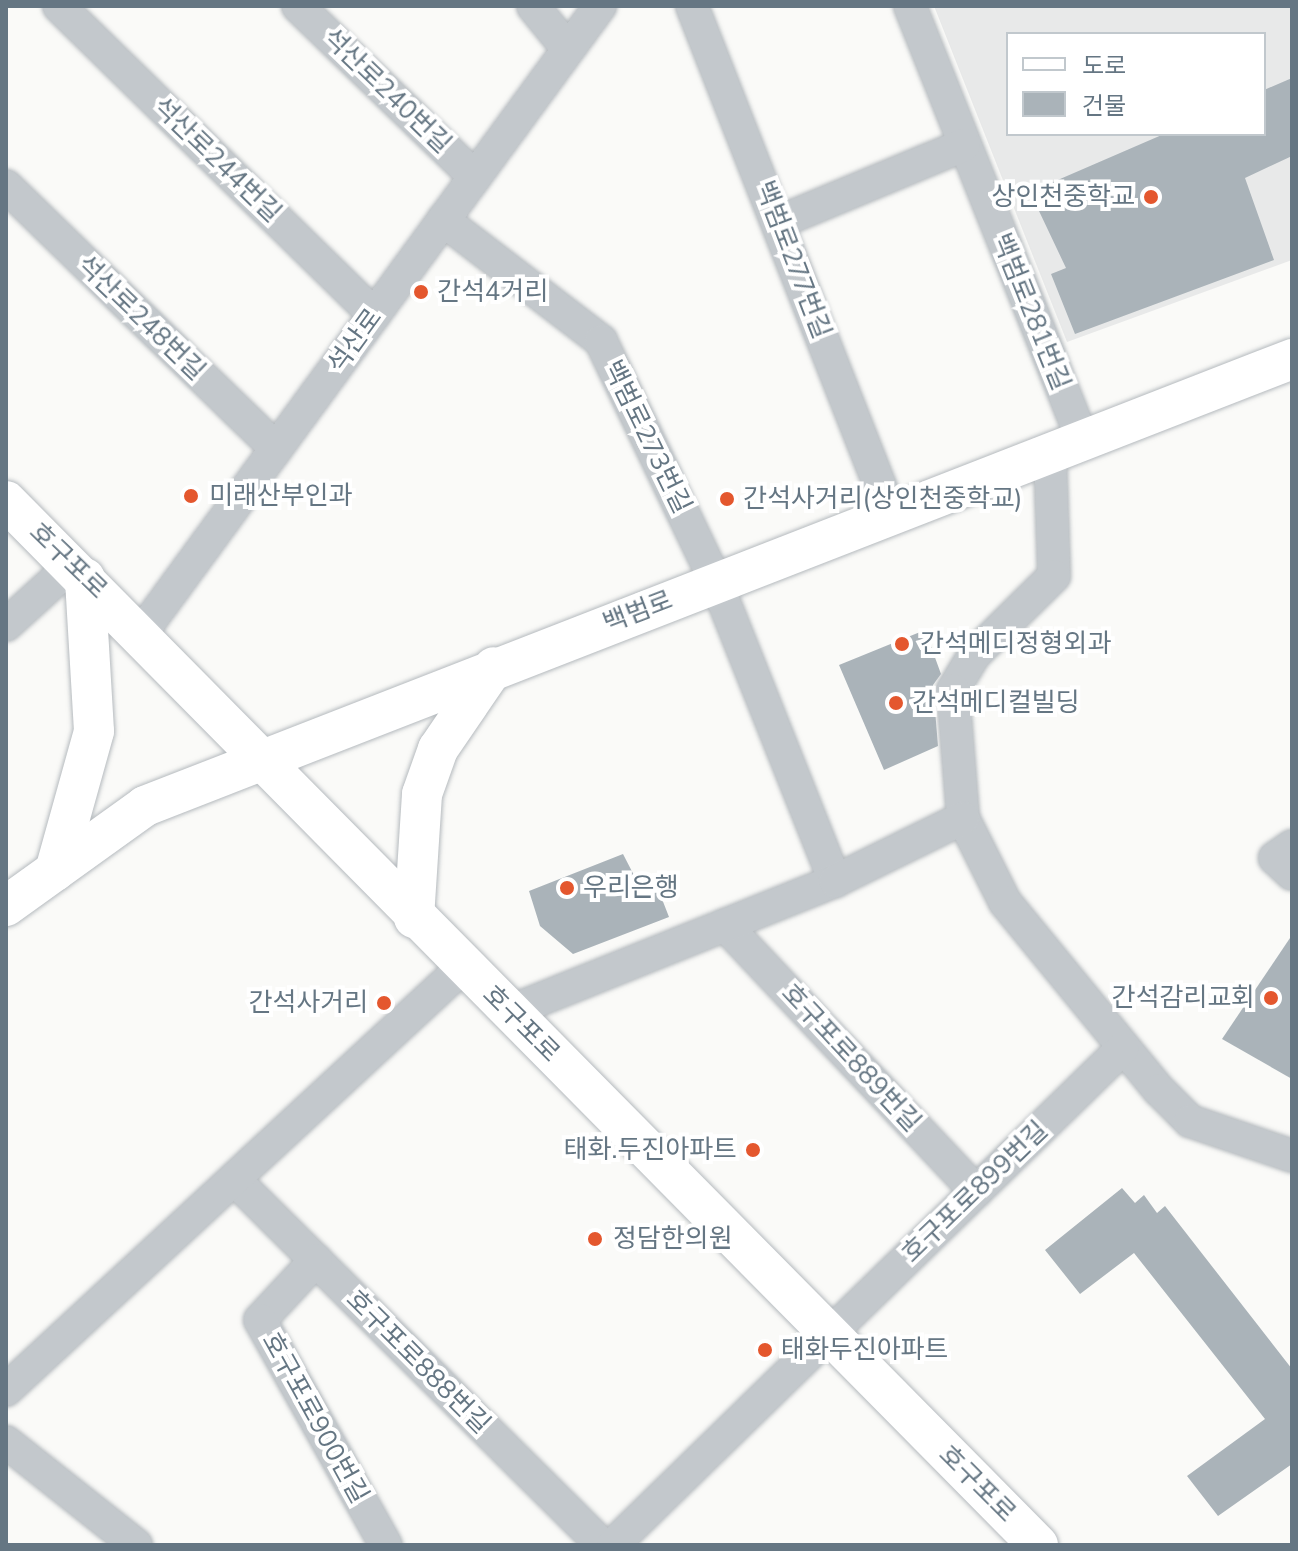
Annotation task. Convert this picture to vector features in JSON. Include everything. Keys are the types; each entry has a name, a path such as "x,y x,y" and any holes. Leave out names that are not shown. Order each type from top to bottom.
{"main road":[{"name":"백범로","path":"6,906 145,806 257,759 1292,359"},
{"name":"호구포로","path":"6,501 142,632 257,759 1038,1545"},
{"path":"55,871 94,731 78,571"},
{"path":"414,918 422,794 438,749 494,667"}],"street":[{"name":"석산로244번길","path":"59,6 374,314"},
{"name":"석산로240번길","path":"298,6 475,177"},
{"path":"533,6 568,49"},
{"name":"석산로","path":"142,632 600,6"},
{"name":"백범로277번길","path":"692,6 891,514"},
{"name":"백범로281번길","path":"910,6 964,145 1066,446"},
{"path":"779,222 964,145"},
{"name":"석산로248번길","path":"6,186 276,449"},
{"name":"백범로273번길","path":"443,220 601,341 716,582 835,881"},
{"path":"1066,446 1054,576 974,655 953,690 963,818 1005,902 1122,1049 1190,1121 1292,1156"},
{"path":"6,625 78,571"},
{"path":"509,1012 835,881 963,818"},
{"path":"1292,846 1275,858 1292,874"},
{"name":"호구포로889번길","path":"725,925 976,1191"},
{"path":"6,1390 463,967"},
{"name":"호구포로899번길","path":"829,1335 1122,1049"},
{"name":"호구포로888번길","path":"234,1179 602,1545"},
{"name":"호구포로900번길","path":"316,1260 260,1320 386,1545"},
{"path":"613,1545 829,1335"},
{"path":"6,1442 136,1545"}],"shaded area":[{"name":"상인천중학교","path":"934,6 1292,6 1292,260 1067,342"}],"building":[{"path":"1292,78 1292,156 1245,178 1274,260 1075,334 1051,274 1066,268 1030,192 1159,136 1266,136 1266,89"},
{"name":"간석메디컬빌딩","path":"925,630 941,674 933,685 938,746 884,770 839,665"},
{"path":"623,854 639,885 655,881 669,917 573,954 540,926 529,891"},
{"name":"간석감리교회","path":"1292,935 1292,1079 1222,1039"},
{"path":"1122,1188 1135,1203 1144,1195 1157,1213 1165,1206 1292,1369 1292,1464 1218,1516 1187,1476 1265,1419 1134,1253 1080,1294 1045,1250"}],"place":[{"name":"상인천중학교","path":"1151,197"},
{"name":"간석4거리","path":"421,292"},
{"name":"미래산부인과","path":"191,496"},
{"name":"간석사거리(상인천중학교)","path":"727,499"},
{"name":"간석메디정형외과","path":"902,644"},
{"name":"간석메디컬빌딩","path":"896,703"},
{"name":"우리은행","path":"567,888"},
{"name":"간석감리교회","path":"1271,998"},
{"name":"간석사거리","path":"384,1003"},
{"name":"태화.두진아파트","path":"753,1150"},
{"name":"정담한의원","path":"595,1239"},
{"name":"태화두진아파트","path":"765,1350"}]}
